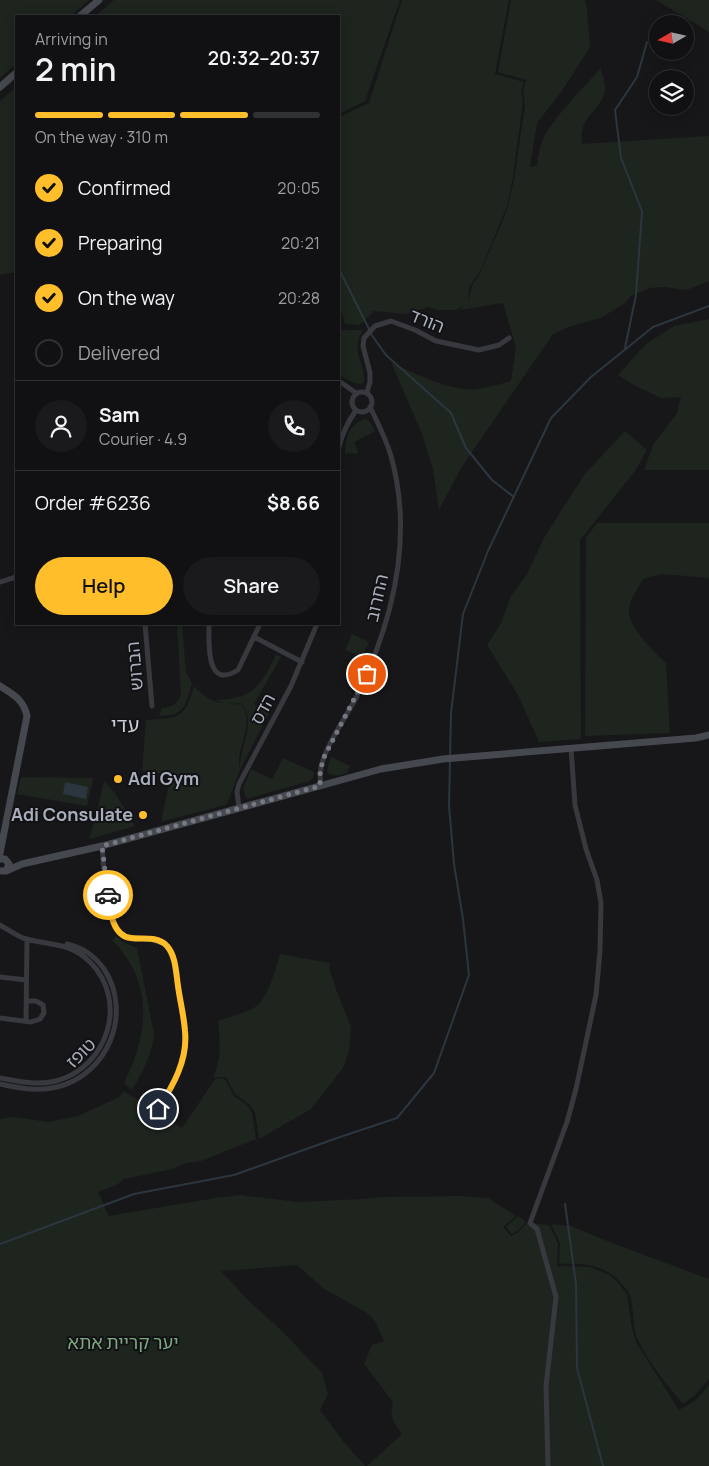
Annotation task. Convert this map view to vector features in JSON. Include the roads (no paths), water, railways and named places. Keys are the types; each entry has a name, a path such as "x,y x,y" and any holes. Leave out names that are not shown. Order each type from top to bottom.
{"street":[{"path":"81,15 99,0"},
{"path":"0,87 15,74"},
{"name":"הורד","path":"366,392 370,382 370,373 363,346 364,338 375,326 391,321 436,341 478,350 499,345 509,338"},
{"path":"340,382 356,393"},
{"path":"366,392 372,401 370,407 362,412 356,410 352,402 356,393 366,392"},
{"name":"החרוב","path":"320,786 323,759 356,696 386,625 399,560 401,514 396,478 385,440 370,407"},
{"path":"340,444 347,424 356,410"},
{"path":"0,582 15,577"},
{"name":"הברוש","path":"144,625 152,706"},
{"path":"209,625 210,660 213,667 221,674 232,674 238,670 260,625"},
{"name":"הדס","path":"239,808 237,792 239,784 291,686 317,625"},
{"path":"254,637 302,662"},
{"path":"0,686 18,698 23,704 27,716 1,850 8,867 2,872"},
{"path":"2,872 22,864 102,846 381,769 442,759 696,738 709,735"},
{"path":"548,1466 546,1386 556,1297 538,1230 530,1222 567,1122 576,1089 596,995 600,951 601,903 597,880 586,849 575,805 570,748"},
{"path":"102,846 108,896 116,928 124,937 150,939 166,944 174,961 186,1032 185,1049 175,1080 158,1109"},
{"path":"4,860 14,864 22,864"},
{"name":"טופז","path":"0,925 27,938 82,948 96,959 107,974 114,993 117,1013 114,1032 106,1050 85,1074 68,1083 37,1090 0,1084"},
{"path":"26,1021 27,938"},
{"name":"טופז","path":"0,1078 37,1084 66,1078 87,1063 101,1047 105,1039 111,1013 108,994 102,977 85,958 67,946 57,943"},
{"path":"0,977 26,980"},
{"path":"0,1018 26,1021 40,1020 44,1013 40,1002 26,1001"}],"waterway":[{"path":"625,348 636,295 642,211 621,158 615,110 637,77 647,42"},
{"path":"340,271 369,329"},
{"path":"450,756 451,713 463,614 488,551 551,418 591,377 653,327 709,306"},
{"path":"371,334 386,355 451,413 466,448 492,480 514,497"},
{"path":"0,1244 134,1194 234,1175 397,1118 434,1073 469,975 463,919 454,864 449,806 450,761"},
{"path":"565,1204 576,1284 577,1368 603,1466"}],"place":[{"name":"Adi Gym","path":"118,779"},
{"name":"Adi Consulate","path":"143,815"}],"district":[{"name":"עדי","path":"125,725"}],"park label":[{"name":"יער קריית אתא","path":"123,1343"}]}
